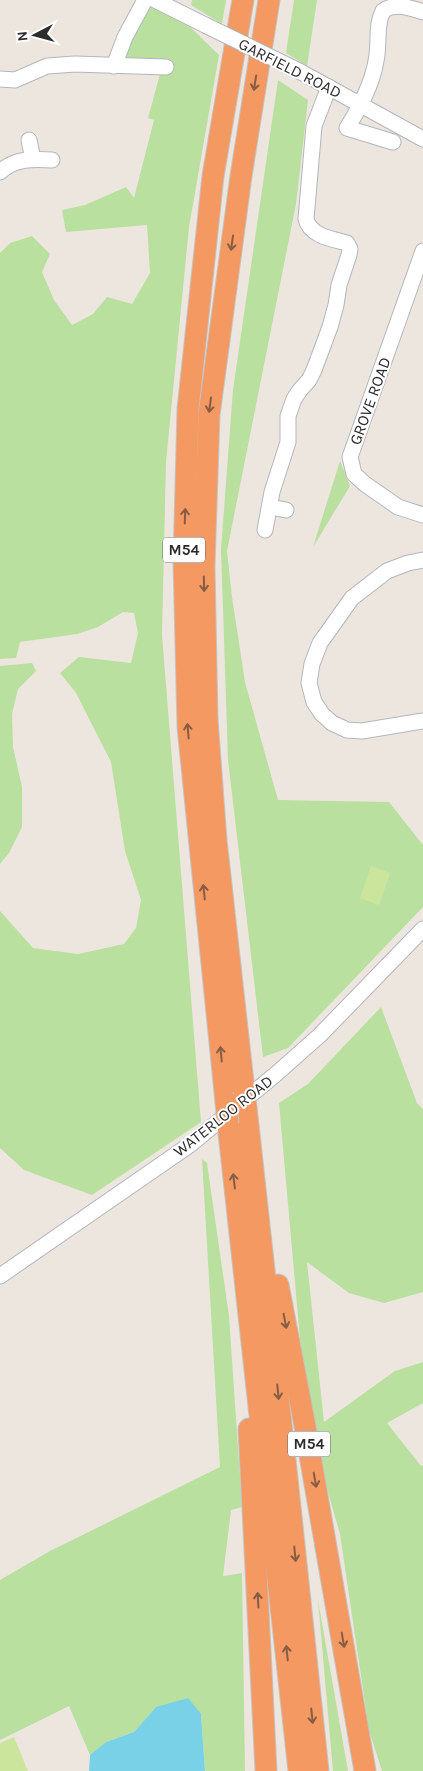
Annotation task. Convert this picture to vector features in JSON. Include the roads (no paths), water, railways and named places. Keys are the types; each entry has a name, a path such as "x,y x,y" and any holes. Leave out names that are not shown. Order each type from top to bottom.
{"highway":[{"name":"M54","path":"243,0 213,176 189,400 184,561 188,727 238,1108 318,1771"},
{"name":"M54","path":"266,1771 240,1229 238,1108 207,719 204,566 209,415 240,176 268,0"},
{"name":"M54","path":"238,1108 304,1420 365,1771"},
{"name":"M54","path":"240,1229 299,1771"}],"street":[{"path":"114,66 125,37 145,0"},
{"name":"GARFIELD ROAD","path":"155,0 299,71 423,139"},
{"path":"393,142 348,128 361,105 374,70 377,58 379,24 384,11 393,7 404,6 423,12"},
{"path":"0,79 15,80 47,66 75,64 166,67"},
{"path":"265,530 272,492 288,442 288,416 294,399 309,380 314,370 332,321 350,249 347,243 313,232 307,225 306,219 314,126 329,87"},
{"path":"30,140 33,159"},
{"path":"0,172 14,163 33,159 52,160"},
{"name":"GROVE ROAD","path":"423,252 350,457 354,474 365,484 398,507 423,515"},
{"path":"270,507 286,510"},
{"path":"423,560 408,563 387,571 352,598 320,643 312,664 309,683 314,702 322,714 332,724 347,730 362,731 423,721"},
{"path":"408,563 423,572"},
{"name":"WATERLOO ROAD","path":"0,1276 191,1144 320,1035 423,929"}],"water":[{"path":"188,1698 201,1714 205,1771 89,1771 90,1755 106,1742 134,1732 156,1707"}]}
